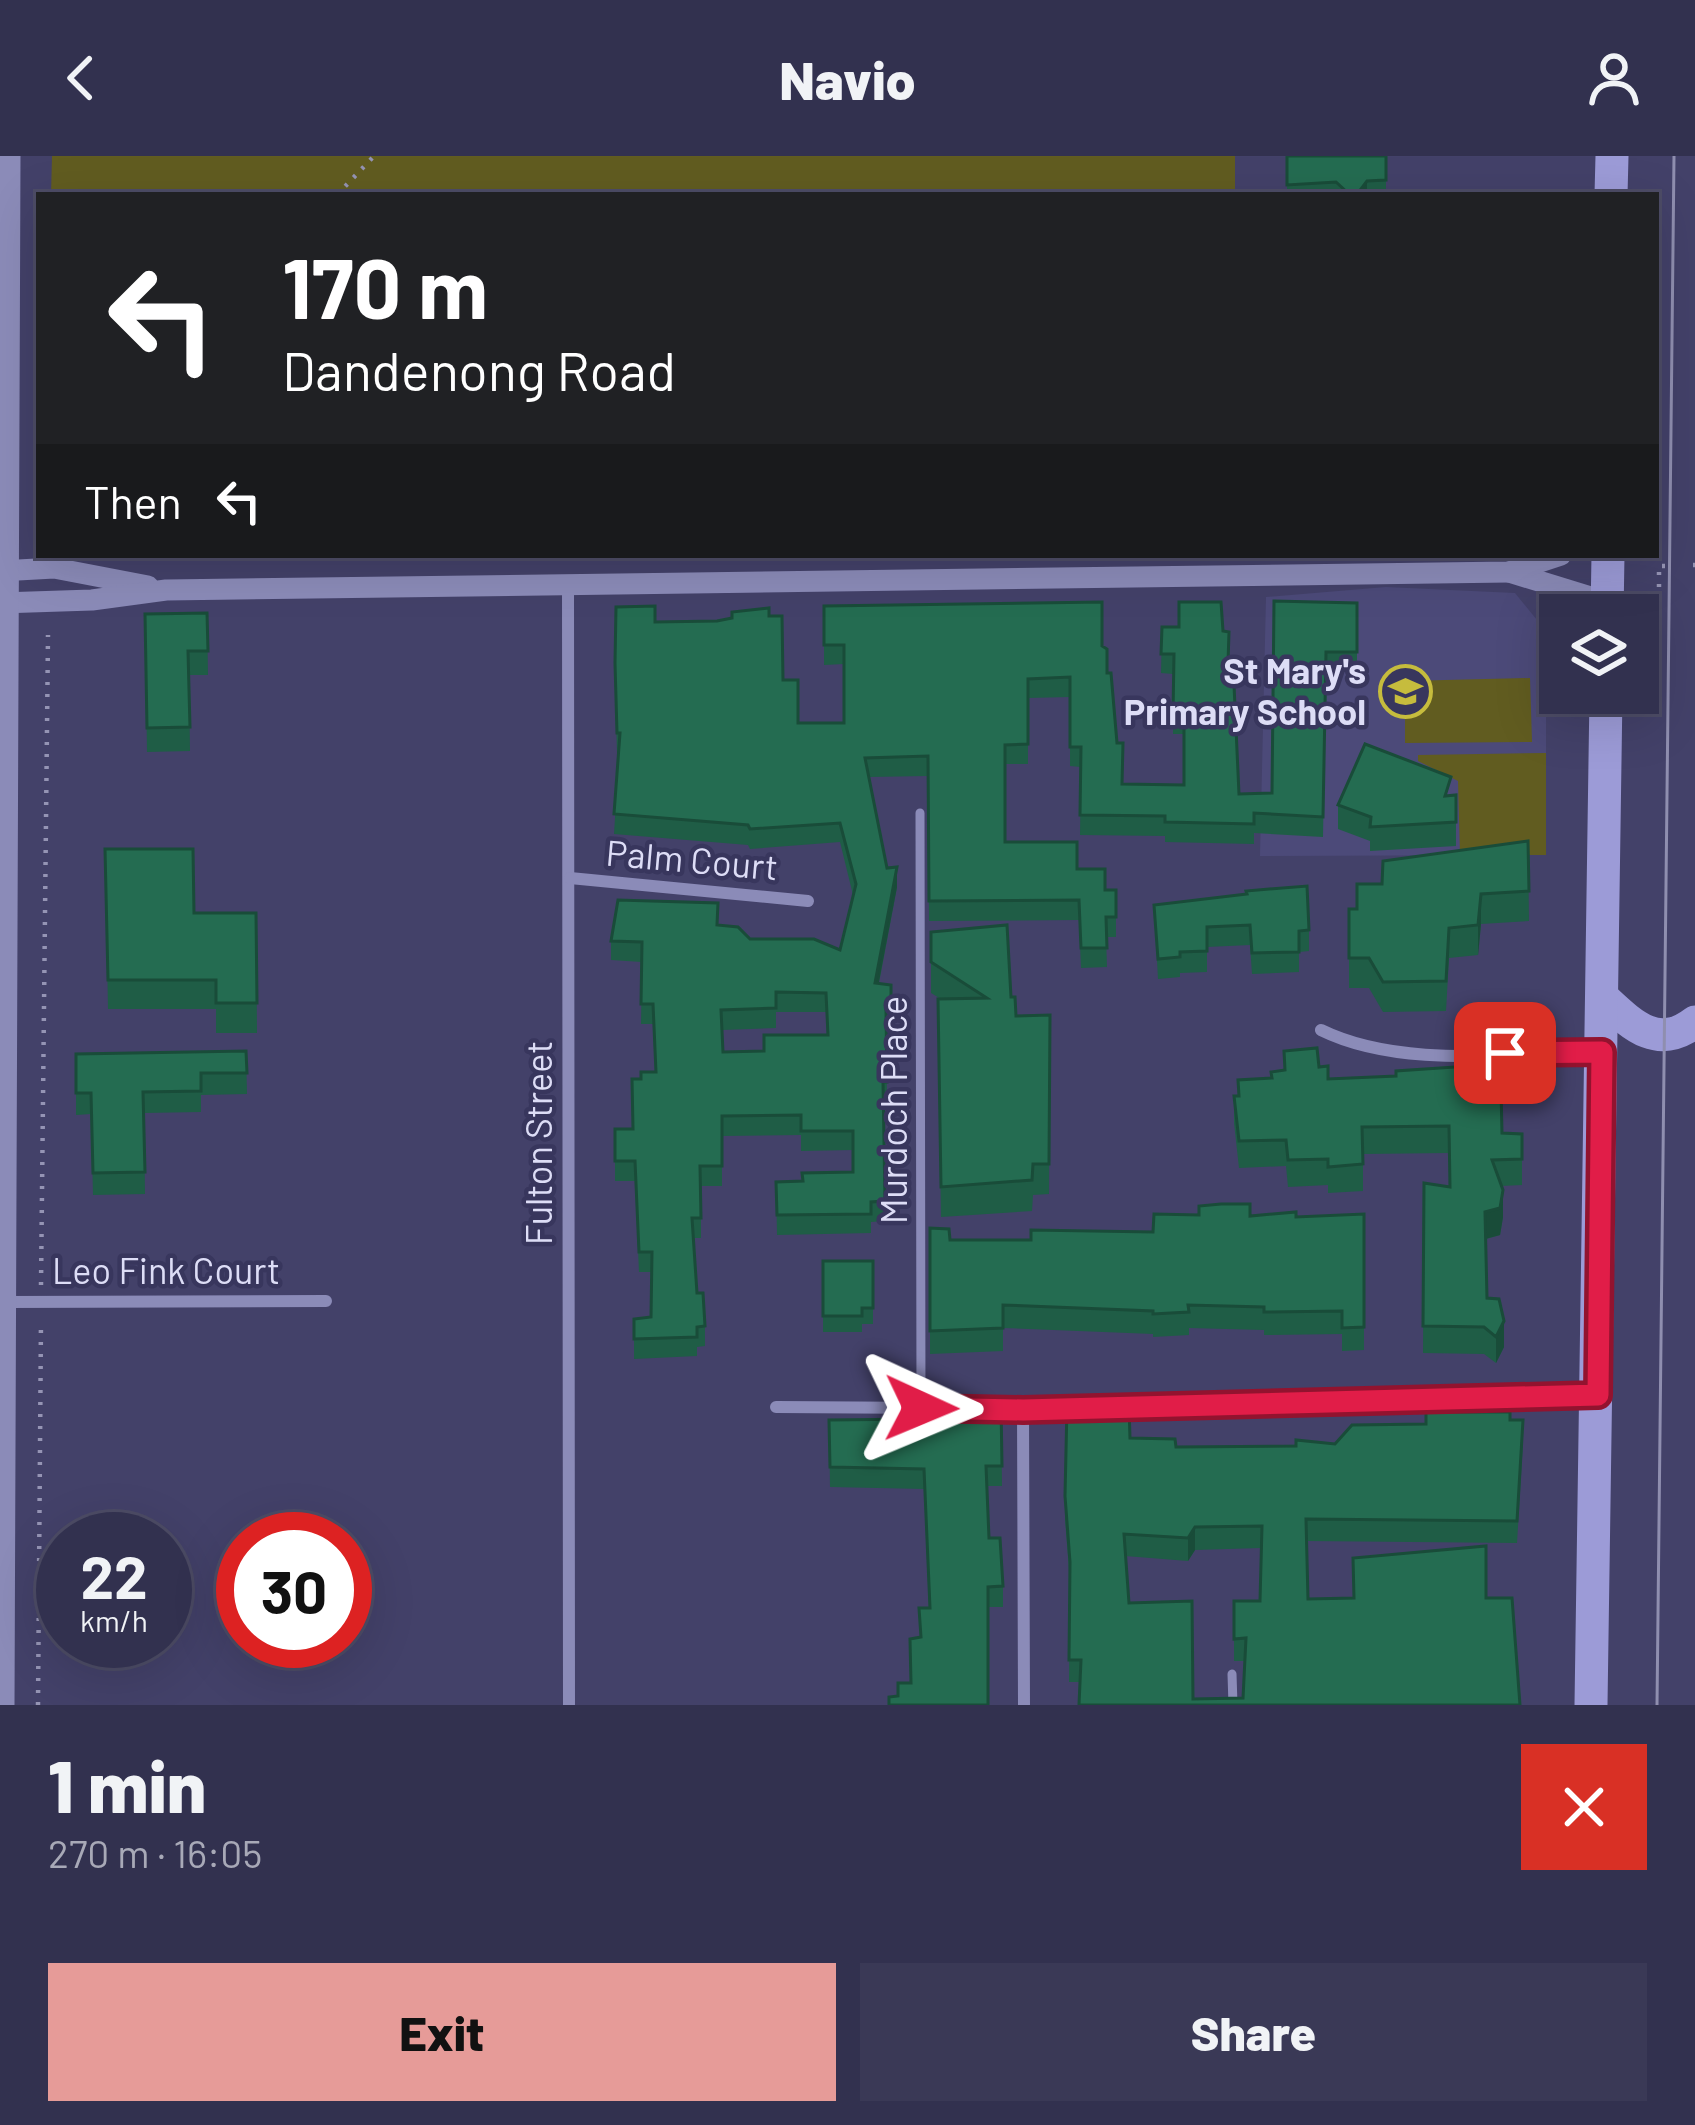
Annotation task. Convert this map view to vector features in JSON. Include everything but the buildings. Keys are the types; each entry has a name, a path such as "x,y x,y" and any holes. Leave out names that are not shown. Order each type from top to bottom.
{"highway":[{"path":"1611,192 1612,156"},
{"path":"1608,558 1614,594"},
{"path":"1591,1705 1606,714"},
{"path":"1603,998 1634,1027 1653,1036 1682,1031 1695,1022"}],"street":[{"path":"4,1705 5,203 10,156"},
{"path":"4,603 92,600 166,590 1509,572 1552,558"},
{"path":"4,570 54,568 166,590"},
{"path":"1509,572 1576,594"},
{"name":"Fulton Street","path":"568,582 569,1705"},
{"name":"Palm Court","path":"570,878 808,901"},
{"path":"1322,1030 1347,1043 1396,1052 1602,1052"},
{"name":"Leo Fink Court","path":"6,1302 326,1301"},
{"path":"776,1407 1023,1410 1598,1395"},
{"path":"1023,1410 1024,1705"}],"lane":[{"name":"Murdoch Place","path":"920,813 921,1408"},
{"path":"1232,1674 1232,1705"}],"path":[{"path":"340,192 374,156"},
{"path":"1659,594 1659,566 1665,566"},
{"path":"38,1705 48,635"}],"shaded area":[{"path":"52,156 1235,156 1235,192 51,192"},
{"name":"St Mary's Primary School","path":"1386,587 1515,593 1539,622 1539,714 1546,714 1546,855 1260,856 1266,597"},
{"path":"1530,678 1532,742 1405,743 1405,681"},
{"path":"1546,753 1546,855 1460,855 1458,781 1418,761 1418,755"}],"tram line":[{"path":"1657,1705 1674,156"}],"place":[{"name":"St Mary's Primary School","path":"1405,692"}],"route":[{"path":"921,1408 1023,1410 1598,1395 1602,1052 1505,1053"}]}
